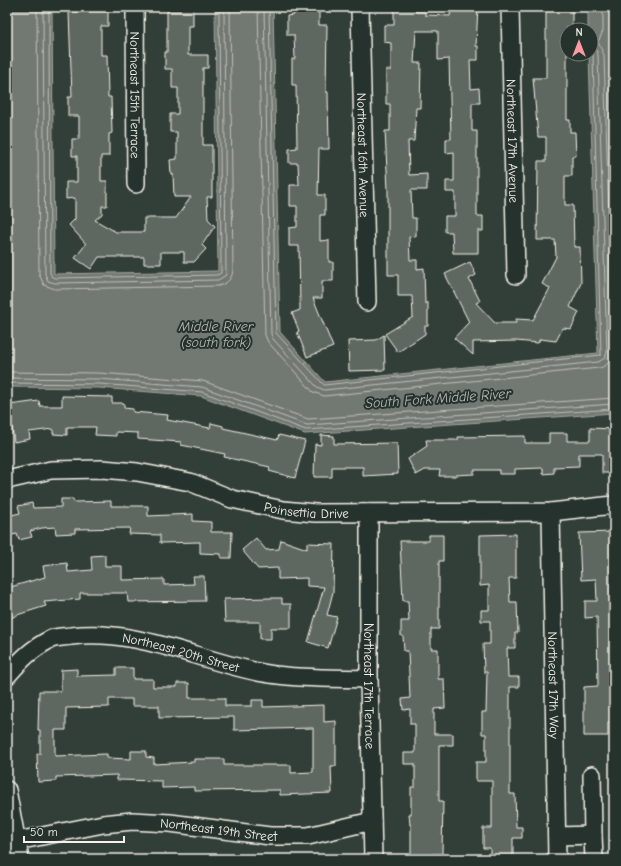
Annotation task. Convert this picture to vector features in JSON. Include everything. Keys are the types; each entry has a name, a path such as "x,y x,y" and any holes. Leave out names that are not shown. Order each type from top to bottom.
{"street":[{"name":"Northeast 15th Terrace","path":"135,7 136,184"},
{"name":"Northeast 16th Avenue","path":"360,7 367,302"},
{"name":"Northeast 17th Avenue","path":"510,7 516,275"},
{"name":"Poinsettia Drive","path":"7,480 51,470 109,470 137,472 190,482 232,499 283,510 315,513 551,512 613,505"},
{"name":"Northeast 17th Way","path":"551,512 557,859"},
{"name":"Northeast 17th Terrace","path":"369,513 369,679 373,859"},
{"name":"Northeast 20th Street","path":"7,676 27,653 52,639 89,634 136,638 263,673 304,678 369,679"},
{"path":"592,775 594,859"},
{"path":"7,790 18,841 20,859"},
{"name":"Northeast 19th Street","path":"18,841 103,824 132,822 170,823 270,836 308,836 372,822"},
{"path":"557,836 593,835"}],"water":[{"name":"Middle River (south fork)","path":"7,7 52,7 54,274 218,271 215,7 273,7 280,332 325,382 598,353 589,62 599,62 599,22 588,22 588,7 614,7 614,413 305,434 201,396 99,388 7,387"}],"building":[{"path":"293,7 319,7 319,25 327,25 326,92 328,92 329,149 319,149 318,195 325,195 325,215 320,215 320,241 329,240 329,262 333,262 333,281 322,281 322,298 313,298 333,347 307,357 297,332 299,331 292,313 300,310 299,246 289,246 289,228 297,227 297,206 290,206 290,185 299,185 298,163 289,163 289,149 297,148 296,85 292,85 292,59 295,59 294,35 287,35 287,16 294,15"},
{"path":"394,7 416,7 416,12 425,12 425,15 450,16 451,7 478,7 476,46 478,46 478,60 470,60 471,89 479,88 480,103 472,103 472,131 477,131 477,216 483,216 483,231 478,231 478,253 453,253 452,232 445,232 445,216 455,216 455,192 446,192 446,181 454,181 454,152 446,153 446,139 451,139 449,59 438,60 438,31 416,31 414,63 421,63 420,108 416,108 414,141 408,141 409,175 427,174 427,190 411,190 412,218 416,218 416,236 409,237 410,260 417,260 417,269 424,268 425,303 428,303 428,326 425,326 425,334 398,352 385,334 413,317 412,296 398,296 398,275 388,275 388,190 385,131 390,131 390,104 386,104 386,70 391,70 391,43 384,42 384,25 394,25"},
{"path":"546,7 572,7 572,22 559,22 559,62 567,62 567,120 570,120 570,132 575,132 576,156 572,156 572,176 565,176 565,205 573,205 574,247 580,247 581,283 570,307 579,312 571,329 563,328 556,341 540,339 538,343 516,341 473,342 473,355 454,338 469,322 445,274 470,262 476,275 469,279 480,301 476,303 495,323 516,323 516,319 533,320 550,288 542,284 556,257 555,240 537,240 538,161 546,161 546,137 538,137 533,78 546,78"},
{"path":"108,11 108,26 101,26 101,55 107,55 108,97 111,97 112,133 109,134 109,156 101,156 101,181 107,181 107,206 102,206 102,214 95,220 116,232 144,232 144,218 176,218 191,197 174,197 173,174 171,174 170,160 177,159 177,132 170,132 170,114 178,114 178,88 172,88 172,69 165,69 165,52 167,52 167,11 193,11 193,26 188,26 188,55 208,55 208,68 203,68 203,145 212,145 212,197 207,197 208,219 215,226 202,245 206,249 194,262 184,262 184,252 161,252 161,264 144,264 144,257 99,257 91,269 75,258 86,244 69,225 75,219 75,198 66,199 66,182 77,182 77,156 72,156 72,139 79,139 79,116 68,116 68,97 72,97 69,12"},
{"path":"384,335 385,370 349,371 348,341 376,340"},
{"path":"62,396 112,397 112,403 124,403 124,408 133,409 133,412 168,415 167,420 210,428 211,423 223,426 223,428 277,440 279,435 305,441 295,478 269,471 270,467 224,457 225,454 181,445 181,442 138,439 138,433 116,432 116,436 95,435 96,427 67,427 67,435 53,434 53,429 29,432 30,439 14,442 9,405 39,401 40,406 62,406"},
{"path":"590,428 614,429 614,473 602,473 602,454 579,454 579,466 554,467 554,473 543,474 543,468 515,469 515,474 499,474 499,470 474,470 474,474 455,476 439,476 440,470 425,470 416,475 408,459 427,446 426,440 458,440 458,437 525,436 525,443 549,443 549,433 567,433 567,441 590,441"},
{"path":"321,435 334,436 334,444 397,443 398,474 363,476 363,467 332,467 332,477 314,477 315,444 321,445"},
{"path":"61,499 73,499 74,502 111,501 111,506 148,506 148,516 193,514 193,521 211,522 211,532 232,532 231,558 221,558 221,554 200,553 200,542 160,543 160,535 129,534 130,528 75,529 75,533 56,534 55,527 30,531 32,537 19,540 17,534 7,536 7,516 20,513 18,506 32,503 33,508 61,507"},
{"path":"614,532 614,690 612,702 612,721 608,722 608,736 584,736 584,687 598,686 597,617 585,618 585,601 597,601 596,579 581,580 579,533"},
{"path":"516,534 516,578 509,578 510,602 517,602 518,633 515,633 515,648 507,648 508,677 519,677 519,687 510,687 510,794 515,794 516,827 522,827 522,838 513,838 513,858 490,859 490,848 483,848 483,828 492,828 492,781 476,781 476,762 486,762 486,734 482,734 482,712 486,712 487,672 484,672 483,644 490,644 490,621 481,621 481,610 489,610 489,585 480,586 480,535"},
{"path":"429,535 443,535 443,561 439,561 439,629 431,629 431,649 438,649 438,679 444,679 445,708 434,709 434,734 453,734 453,745 439,745 439,801 443,801 442,854 433,854 433,859 411,859 411,825 409,814 411,814 411,787 415,787 415,764 404,764 404,753 415,753 415,724 410,724 410,709 403,710 402,699 410,698 408,651 404,651 403,636 401,636 401,621 409,621 408,601 403,601 400,541 429,541"},
{"path":"256,538 266,550 279,549 281,540 307,549 307,543 334,544 333,592 327,615 337,617 328,648 308,642 324,587 307,586 307,578 278,579 278,568 258,569 242,550"},
{"path":"105,555 105,566 122,566 122,580 164,579 164,585 194,584 193,576 204,576 205,601 128,602 127,593 80,593 80,599 44,602 46,606 17,615 7,620 7,588 45,577 43,566 67,563 68,572 92,570 91,556"},
{"path":"282,598 282,604 291,604 291,628 271,628 271,639 260,639 260,622 225,622 224,599"},
{"path":"116,668 133,668 133,679 153,679 153,687 177,687 177,683 189,683 189,698 225,698 225,706 252,706 252,700 263,700 263,707 324,705 324,722 336,721 336,766 331,766 332,793 280,795 280,790 194,791 194,787 162,788 162,781 117,780 117,775 56,777 56,781 38,782 37,754 40,754 40,730 38,730 39,691 61,691 61,670 77,669 77,676 116,675","holes":["109,699 132,699 132,706 159,706 159,718 234,717 234,730 313,728 313,772 291,773 291,765 224,765 224,759 194,759 194,762 154,764 154,758 146,757 146,751 131,751 131,759 107,758 107,754 55,756 55,730 66,730 66,708 109,707"]}],"water label":[{"name":"South Fork Middle River","path":"438,398"}]}
